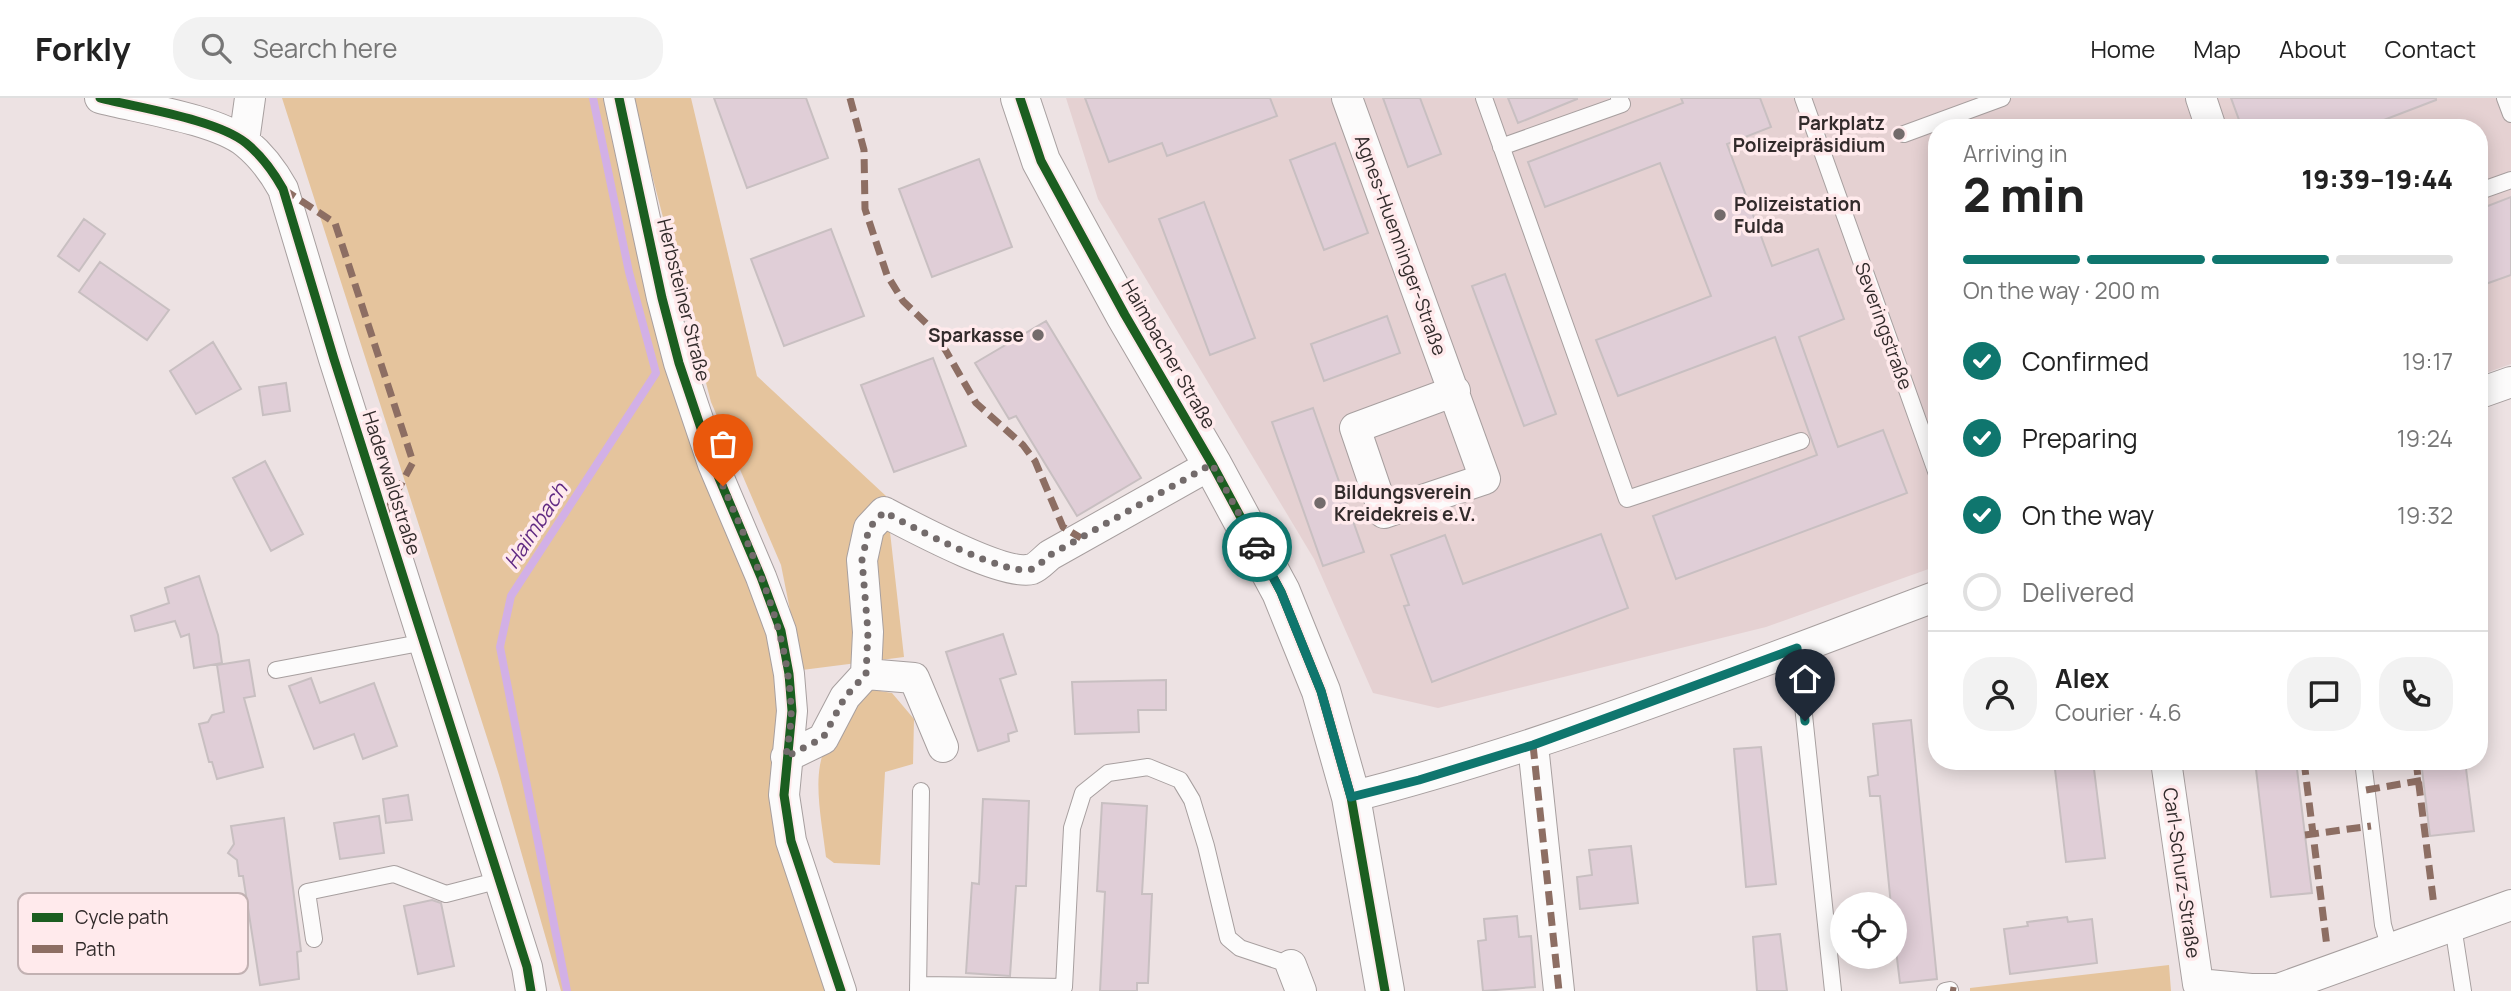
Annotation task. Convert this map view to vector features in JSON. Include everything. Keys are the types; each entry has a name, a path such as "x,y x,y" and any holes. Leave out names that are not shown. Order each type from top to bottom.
{"main road":[{"name":"Haimbacher Straße","path":"1020,98 1041,161 1281,592 1321,691 1351,797 1385,991"}],"street":[{"name":"Haderwaldstraße","path":"100,98 220,129 244,141 269,165 283,189 334,359 527,967 531,991"},
{"path":"244,141 250,98"},
{"name":"Herbsteiner Straße","path":"619,98 662,298 679,363 713,464 781,631 792,711 784,795 791,841 841,991"},
{"name":"Agnes-Huenninger-Straße","path":"1347,98 1455,391 1485,479 1384,513 1355,428 1455,391"},
{"path":"2201,98 2208,119"},
{"path":"2488,390 2511,382"},
{"path":"786,757 823,738 845,697 866,674 868,632 862,560 869,528 884,512 938,540 1004,568 1032,569 1050,555 1212,464"},
{"path":"1351,797 1419,780 1533,745 1928,599"},
{"path":"866,674 914,678 943,747"},
{"path":"1533,745 1559,991"},
{"name":"Carl-Schurz-Straße","path":"2167,770 2198,988 2278,989 2511,905"}],"lane":[{"path":"1484,98 1627,499 1801,441"},
{"path":"1501,147 1622,104 1619,98"},
{"name":"Severingstraße","path":"1803,98 1928,449"},
{"path":"1945,119 2002,98"},
{"path":"2505,98 2511,114"},
{"path":"1904,134 1928,125"},
{"path":"2488,188 2511,180"},
{"path":"276,670 425,642"},
{"path":"1797,648 1833,991"},
{"path":"921,791 918,988 1064,989 1072,828 1083,793 1108,773 1148,767 1181,780 1192,800 1228,938 1240,948 1296,978"},
{"path":"2363,770 2383,925 2390,949"},
{"path":"314,939 307,892 394,874 446,894 500,880"},
{"path":"2453,926 2463,991"},
{"path":"1945,991 1950,990"}],"shaded area":[{"path":"282,98 618,98 660,283 783,652 802,838 843,991 561,991 499,775"},
{"path":"632,98 691,98 757,376 886,496 904,657 802,670 781,565 711,402"},
{"path":"1066,98 2511,98 2511,364 2488,372 2488,119 1928,119 1928,569 1766,627 1438,708 1373,693 1314,559 1098,199"},
{"path":"861,688 892,693 914,719 913,764 885,772 880,865 834,863 826,857 820,811 818,787 823,754 836,725"},
{"path":"2169,965 2171,991 1970,991 1970,988"}],"building":[{"path":"714,98 806,98 828,158 747,188"},
{"path":"1085,98 1270,98 1277,116 1167,156 1162,143 1109,162"},
{"path":"1383,98 1420,98 1441,154 1408,167"},
{"path":"1508,98 1577,98 1577,99 1518,123"},
{"path":"1681,98 1760,98 1771,127 1727,144 1772,266 1818,249 1844,319 1799,337 1838,447 1883,430 1907,493 1676,579 1653,516 1817,455 1775,337 1618,396 1596,340 1711,296 1660,163 1545,207 1528,162 1683,103"},
{"path":"2231,98 2436,98 2386,119 2239,119"},
{"path":"1335,143 1368,233 1324,250 1290,160"},
{"path":"979,159 1012,247 932,277 899,189"},
{"path":"2511,197 2511,275 2488,283 2488,206"},
{"path":"1204,202 1255,338 1210,355 1159,219"},
{"path":"84,219 105,234 79,271 58,256"},
{"path":"831,229 864,316 784,346 751,259"},
{"path":"100,262 169,310 147,340 79,292"},
{"path":"1505,274 1556,414 1524,426 1472,286"},
{"path":"1387,316 1400,353 1324,381 1311,344"},
{"path":"1046,321 1141,478 1077,516 1016,416 1009,419 975,363"},
{"path":"213,342 241,389 196,414 170,371"},
{"path":"933,358 966,446 894,472 861,385"},
{"path":"286,383 290,411 263,415 259,387"},
{"path":"1313,408 1364,552 1323,566 1272,422"},
{"path":"265,461 303,534 271,551 233,478"},
{"path":"1601,534 1628,608 1432,682 1404,606 1409,605 1391,555 1445,535 1463,584"},
{"path":"199,576 218,635 222,663 194,668 189,634 181,637 175,621 135,631 131,616 169,603 165,588"},
{"path":"1003,634 1016,674 1000,679 1017,731 1008,734 1009,741 978,751 946,652"},
{"path":"249,660 255,696 244,698 263,767 217,779 212,762 209,762 199,724 208,722 212,715 224,712 217,665"},
{"path":"311,678 320,703 374,683 397,746 363,759 354,734 314,749 289,686"},
{"path":"1166,680 1166,710 1138,710 1139,732 1075,734 1072,682"},
{"path":"1911,720 1937,979 1900,983 1898,969 1907,969 1907,892 1890,892 1880,796 1870,796 1868,777 1878,775 1873,724"},
{"path":"1761,747 1776,884 1746,887 1734,749"},
{"path":"2055,770 2094,770 2105,858 2066,862"},
{"path":"2256,770 2297,770 2312,893 2271,897"},
{"path":"2422,770 2466,770 2474,831 2430,836"},
{"path":"408,795 412,820 386,823 383,799"},
{"path":"983,799 1029,801 1026,886 1016,886 1010,976 966,973 972,883 979,884"},
{"path":"1102,803 1147,806 1142,894 1152,894 1148,983 1137,983 1137,991 1100,991 1105,892 1097,891"},
{"path":"379,816 384,853 340,859 334,823"},
{"path":"284,818 301,951 297,952 299,979 260,985 248,893 246,893 243,876 239,876 237,860 228,853 234,844 231,826"},
{"path":"1631,846 1638,903 1580,909 1577,877 1592,875 1589,850"},
{"path":"432,900 441,903 454,966 418,974 404,906"},
{"path":"1517,916 1519,937 1531,936 1535,987 1483,991 1478,941 1486,940 1484,919"},
{"path":"2067,917 2068,922 2092,919 2097,963 2010,974 2004,929 2028,926 2027,922"},
{"path":"1780,934 1787,991 1757,991 1753,937"}],"waterway":[{"name":"Haimbach","path":"567,991 500,647 511,596 656,373 629,272 593,98"}],"marked path":[{"path":"850,98 864,150 865,209 887,275 903,301 928,325 976,403 1023,445 1035,461 1063,527 1081,538"},
{"path":"283,189 335,223 413,462 384,516"},
{"path":"1533,745 1559,991"},
{"path":"2305,770 2327,947"},
{"path":"2417,770 2434,906"},
{"path":"2366,790 2424,780"},
{"path":"2305,835 2371,826"},
{"path":"1950,990 1956,991"}],"cycle path":[{"path":"100,98 176,115 233,135 257,153 283,189 334,359 527,967 531,991"},
{"path":"619,98 662,298 679,363 713,464 781,631 792,711 784,795 791,841 841,991"},
{"path":"1020,98 1041,161 1281,592 1321,691 1351,797 1385,991"}],"way so far":[{"path":"723,486 781,631 792,711 786,757 823,738 845,697 866,674 868,632 862,560 869,528 884,512 938,540 1004,568 1032,569 1050,555 1212,464 1257,547"}],"place":[{"name":"Parkplatz Polizeipräsidium","path":"1899,134"},
{"name":"Polizeistation Fulda","path":"1720,215"},
{"name":"Sparkasse","path":"1038,335"},
{"name":"Bildungsverein Kreidekreis e.V.","path":"1320,503"}],"route":[{"path":"1257,547 1281,592 1321,691 1351,797 1419,780 1533,745 1797,648 1805,721"}]}
